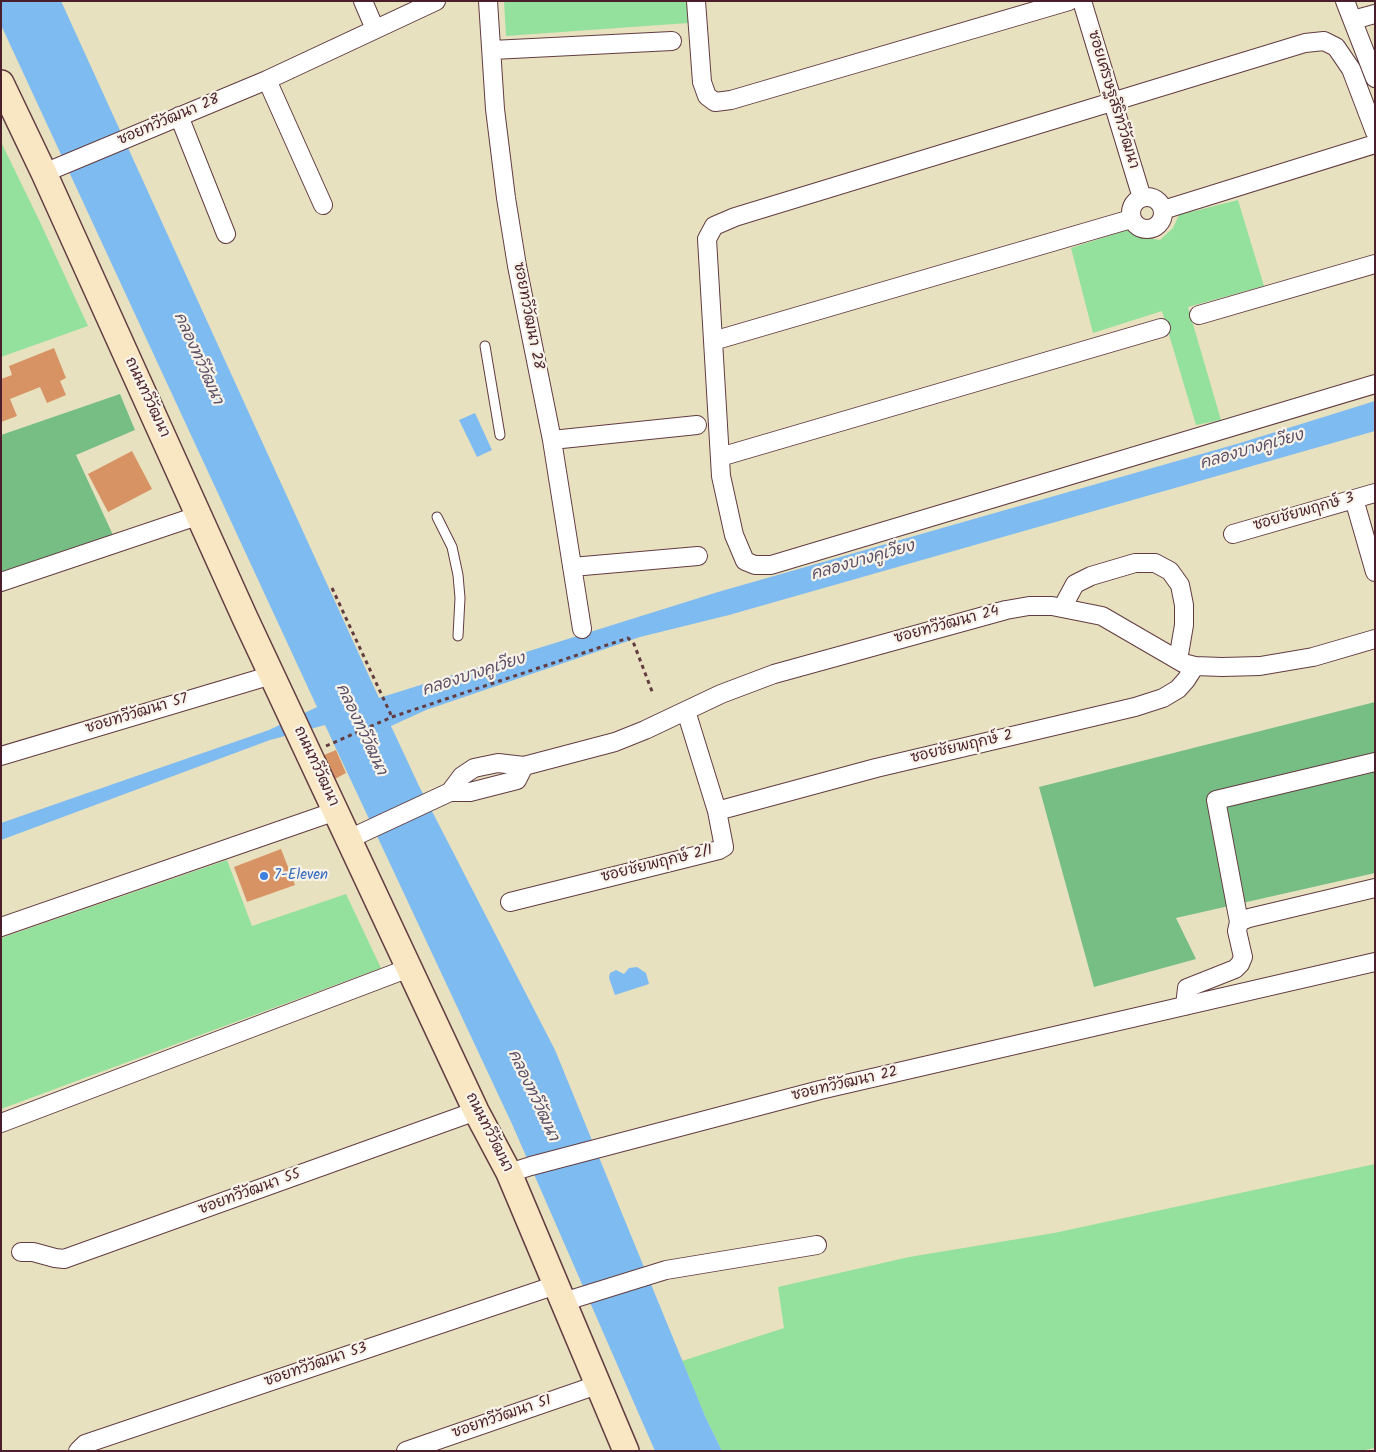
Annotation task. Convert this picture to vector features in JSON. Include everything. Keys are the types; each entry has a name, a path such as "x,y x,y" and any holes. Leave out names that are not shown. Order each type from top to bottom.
{"main road":[{"name":"ถนนทวีวัฒนา","path":"1,83 44,173 272,675 476,1111 520,1169 568,1294 597,1385 626,1451"}],"street":[{"path":"363,1 375,30"},
{"name":"ซอยทวีวัฒนา 28","path":"44,173 267,80 436,1"},
{"name":"ซอยทวีวัฒนา 28","path":"488,1 496,109 506,198 517,266 552,440 582,629"},
{"path":"696,1 702,82 707,96 715,102 731,100 1069,1"},
{"name":"ซอยเศรษฐสิริทวีวัฒนา","path":"1082,1 1142,198"},
{"path":"1345,1 1375,78"},
{"path":"1352,20 1375,14"},
{"path":"492,50 672,41"},
{"path":"1375,132 1351,69 1336,46 1324,41 1305,43 735,217 714,226 707,239 721,476 734,535 745,561 755,565 771,564 1375,384"},
{"path":"267,80 322,205"},
{"path":"179,116 226,234"},
{"path":"1163,210 1375,144"},
{"path":"1142,198 1152,198 1157,201 1163,210 1161,220 1154,228 1148,230 1138,228 1131,219 1130,214 1133,204 1142,198"},
{"path":"713,341 1131,219"},
{"path":"1199,315 1375,264"},
{"path":"720,457 1161,328"},
{"path":"552,440 697,425"},
{"name":"ซอยชัยพฤกษ์ 3","path":"1234,534 1375,493"},
{"path":"1354,499 1375,572"},
{"path":"1,582 200,516"},
{"path":"572,567 698,556"},
{"path":"1062,608 1075,584 1091,576 1135,563 1155,563 1170,571 1180,584 1184,605 1187,663"},
{"name":"ซอยทวีวัฒนา 24","path":"349,840 450,792 470,792 517,780 524,766 614,742 721,694 774,674 1029,606 1062,608 1102,616 1187,663 1222,667 1260,666 1313,657 1375,639"},
{"name":"ซอยชัยพฤกษ์ 2","path":"717,811 876,768 1135,707 1163,698 1178,689 1186,680 1187,663"},
{"name":"ซอยทวีวัฒนา 57","path":"1,756 272,675"},
{"name":"ซอยชัยพฤกษ์ 2/1","path":"510,902 719,850 724,846 717,811 686,710"},
{"path":"1185,1006 1186,988 1235,969 1243,957 1237,931 1239,922 1216,800 1375,762"},
{"path":"1,927 336,811"},
{"path":"1239,922 1375,888"},
{"name":"ซอยทวีวัฒนา 22","path":"520,1169 820,1090 1375,962"},
{"path":"1,1123 409,968"},
{"name":"ซอยทวีวัฒนา 55","path":"21,1252 33,1252 64,1259 476,1111"},
{"name":"ซอยทวีวัฒนา 53","path":"78,1451 85,1444 568,1294 666,1270 817,1245"},
{"name":"ซอยทวีวัฒนา 51","path":"406,1451 597,1385"}],"lane":[{"path":"486,346 500,435"},
{"path":"437,517 452,547 458,574 460,598 458,636"}],"path":[{"path":"332,588 390,717"},
{"path":"326,746 390,717 628,638 634,644 653,694"}],"green space":[{"path":"504,1 687,1 688,23 506,36"},
{"path":"1,142 88,326 1,357"},
{"path":"1238,200 1264,286 1188,307 1221,420 1196,425 1162,311 1093,333 1071,248 1127,230 1140,237 1160,240 1173,228 1179,215"},
{"path":"120,394 135,430 76,455 113,535 1,572 1,435"},
{"path":"1375,702 1375,873 1176,918 1196,959 1094,987 1039,787"},
{"path":"227,860 252,926 346,894 381,968 1,1109 1,938"},
{"path":"1375,1164 1375,1448 1359,1451 722,1451 682,1361 784,1328 778,1287 909,1257 1054,1233"}],"water":[{"path":"1,1 61,1 379,698 718,592 1240,443 1375,401 1375,431 729,615 640,637 426,710 391,726 419,786 555,1050 705,1416 722,1451 655,1451 512,1124 325,725 270,740 1,840 1,823 269,730 317,707 1,25"},
{"path":"475,413 492,450 477,457 459,420"},
{"path":"637,967 646,973 649,984 615,995 609,978 610,973 616,970 624,974 629,968"}],"building":[{"path":"54,348 66,378 60,381 66,395 47,403 40,387 10,399 17,416 1,422 1,379 12,375 9,366"},
{"path":"132,451 152,489 108,512 88,474"},
{"path":"336,750 346,773 335,779 324,755"},
{"name":"7-Eleven","path":"281,849 295,885 247,902 234,867"}],"place":[{"name":"7-Eleven","path":"264,876"}],"water label":[{"name":"คลองทวีวัฒนา","path":"197,359"},
{"name":"คลองบางคูเวียง","path":"1252,451"},
{"name":"คลองบางคูเวียง","path":"863,562"},
{"name":"คลองบางคูเวียง","path":"474,676"},
{"name":"คลองทวีวัฒนา","path":"360,730"},
{"name":"คลองทวีวัฒนา","path":"532,1096"}]}
